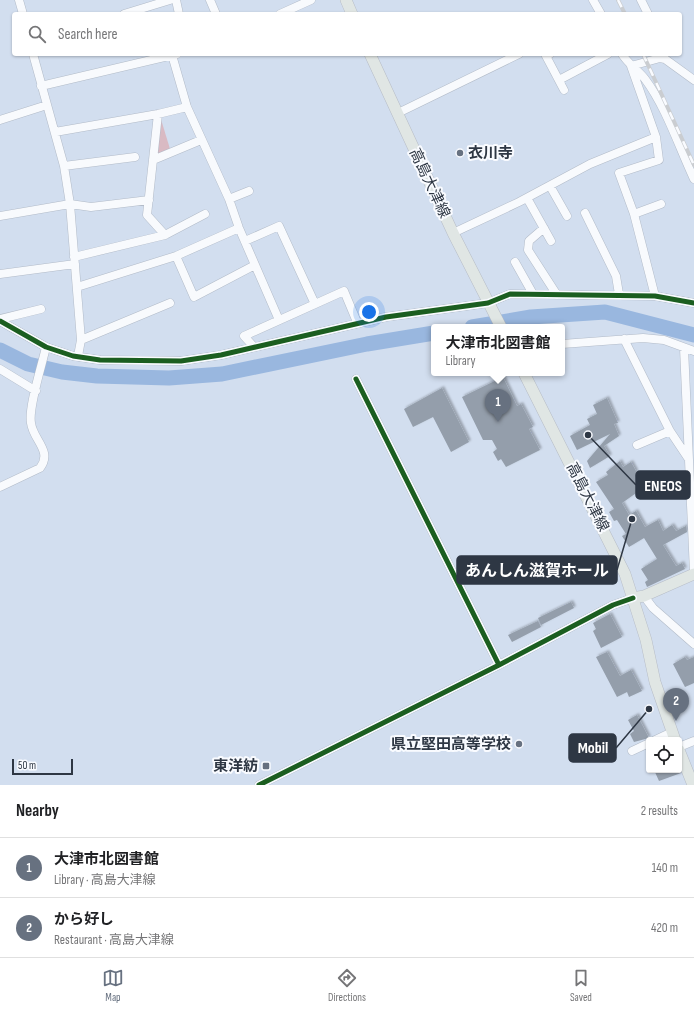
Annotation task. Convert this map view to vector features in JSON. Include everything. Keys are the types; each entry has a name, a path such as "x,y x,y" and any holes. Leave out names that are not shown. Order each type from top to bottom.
{"main road":[{"path":"346,0 351,12"},
{"name":"高島大津線","path":"371,56 453,233 499,324"},
{"name":"高島大津線","path":"526,376 638,597 655,682 674,736"},
{"path":"638,597 694,573"},
{"path":"682,758 693,785"}],"street":[{"path":"19,0 22,12"},
{"path":"131,12 170,0"},
{"path":"176,0 179,12"},
{"path":"210,0 215,12"},
{"path":"284,12 311,0"},
{"path":"593,0 598,12"},
{"path":"641,0 647,12"},
{"path":"34,56 64,166 70,204 80,340 78,356"},
{"path":"41,86 170,56"},
{"path":"174,56 187,107 229,199 239,228 279,320"},
{"path":"398,114 515,56"},
{"path":"546,56 564,90"},
{"path":"559,80 604,56"},
{"path":"624,56 631,66 644,78 658,102 694,179"},
{"path":"631,66 666,56 694,80"},
{"path":"631,66 656,136 658,160 619,173 634,214 655,296"},
{"path":"0,120 47,105"},
{"path":"54,132 158,114 187,107"},
{"path":"158,114 147,215 165,235"},
{"path":"453,233 527,198 590,164 656,136"},
{"path":"153,160 201,140"},
{"path":"64,166 135,157"},
{"path":"550,186 567,216"},
{"path":"229,199 249,191"},
{"path":"527,198 551,240"},
{"path":"0,216 70,204 91,207 149,200"},
{"path":"634,214 661,204"},
{"path":"585,213 616,276 620,294"},
{"path":"0,274 75,260 165,235 205,214"},
{"path":"245,241 279,226 314,304"},
{"path":"77,286 176,256 239,228"},
{"path":"544,228 529,241 528,250 557,295"},
{"path":"176,256 194,297 255,265"},
{"path":"514,262 533,294"},
{"path":"254,347 244,336 344,291 357,322"},
{"path":"0,320 45,350 100,360 181,361 221,355 357,322 386,317 490,307 510,294 620,294 655,296 694,303"},
{"path":"80,340 170,303"},
{"path":"0,320 41,309"},
{"path":"565,344 624,339 664,340 694,351"},
{"path":"624,339 670,431 688,458"},
{"path":"684,348 691,432 688,458 694,573"},
{"path":"0,487 40,468 44,462 45,452 32,430 30,413 45,350"},
{"path":"0,369 37,387"},
{"path":"356,380 499,665"},
{"path":"637,445 670,431"},
{"path":"643,486 689,481"},
{"path":"259,785 499,665 613,605 638,597 694,644"},
{"path":"682,746 694,742"},
{"path":"632,751 646,744"}],"shaded area":[{"path":"160,116 170,149 156,155"}],"building":[{"path":"503,377 517,406 521,404 533,427 529,429 540,450 506,467 501,459 498,461 493,452 497,449 492,440 483,440 462,397"},
{"path":"442,388 469,442 451,452 433,417 413,427 404,409"},
{"path":"607,398 618,423 614,424 619,436 604,446 610,456 590,468 587,461 610,434 577,450 570,436 590,425 587,419 597,414 593,405"},
{"path":"620,461 623,467 631,462 636,471 635,484 639,491 622,503 629,515 636,511 645,527 658,520 663,531 672,525 676,531 686,526 687,532 663,545 676,566 682,563 685,569 647,587 645,582 648,580 641,569 657,559 644,538 629,547 622,536 626,534 617,520 614,521 609,512 614,509 596,482 608,475 606,472"},
{"path":"571,602 574,608 541,625 538,618"},
{"path":"610,614 622,637 601,648 593,631 596,629 593,623"},
{"path":"538,621 541,627 512,642 508,635"},
{"path":"607,652 620,676 631,670 642,691 629,697 627,692 617,697 596,657"},
{"path":"685,657 687,660 694,657 694,683 685,687 673,664"},
{"path":"637,715 648,737 634,742 630,734 634,731 628,720"},
{"path":"655,773 681,773 659,781"}],"waterway":[{"path":"490,324 531,317 605,312 694,335"},
{"path":"0,350 28,364 62,372 97,376 169,378 222,374 367,344 431,333"}],"railway":[{"path":"618,0 624,12"},
{"path":"644,56 694,165"}],"cycle path":[{"path":"0,321 46,347 73,356 100,360 181,361 221,355 386,317 488,303 510,294 655,296 694,303"},
{"path":"356,379 499,665"},
{"path":"259,785 499,665 613,605 633,598"}],"place":[{"name":"衣川寺","path":"460,153"},
{"name":"大津市北図書館","path":"498,422"},
{"name":"ENEOS","path":"588,435"},
{"name":"あんしん滋賀ホール","path":"632,519"},
{"name":"Mobil","path":"649,709"},
{"name":"から好し","path":"676,721"},
{"name":"県立堅田高等学校","path":"519,744"},
{"name":"東洋紡","path":"266,766"}]}
